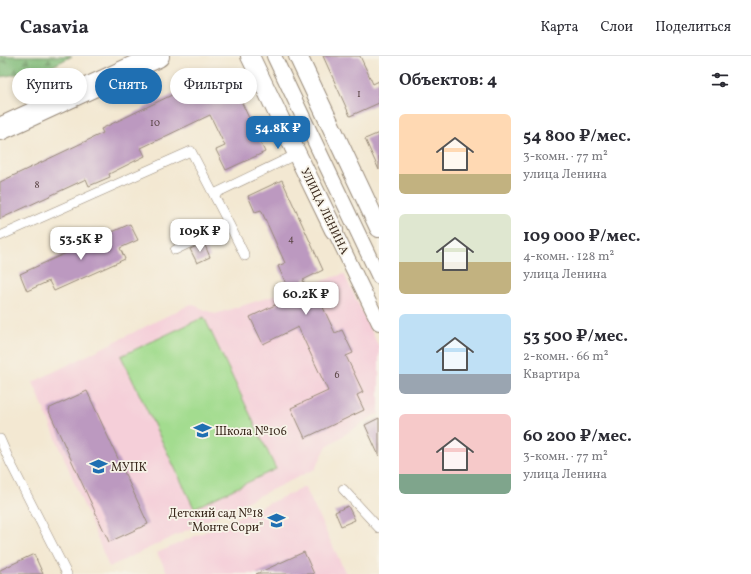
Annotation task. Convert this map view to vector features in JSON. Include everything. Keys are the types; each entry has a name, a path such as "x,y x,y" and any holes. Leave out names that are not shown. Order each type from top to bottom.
{"street":[{"path":"0,129 158,56"},
{"name":"УЛИЦА ЛЕНИНА","path":"250,56 296,154 379,323"},
{"path":"274,56 379,277"},
{"path":"298,56 379,228"}],"lane":[{"path":"0,236 191,151 245,256"},
{"path":"214,194 296,154"},
{"path":"175,250 229,224"},
{"path":"0,439 10,462 67,574"},
{"path":"343,489 379,528"}],"shaded area":[{"name":"Школа №106","path":"344,274 379,347 379,414 327,446 315,469 109,567 33,382 191,304 215,314"},
{"name":"Детский сад №18 \"Монте Сори\"","path":"305,487 346,574 168,574 157,553"}],"green space":[{"path":"0,56 72,56 49,68 12,68 12,75 0,77"},
{"path":"204,317 276,469 194,508 121,356"}],"building":[{"path":"323,56 360,56 373,84 379,81 379,103 350,116"},
{"path":"170,96 170,104 242,104 265,152 226,170 216,150 225,146 210,115 141,148 145,156 109,174 110,177 89,186 86,179 0,219 0,182 103,133 101,129 153,104 162,104 162,100"},
{"path":"379,133 379,170 365,139"},
{"path":"282,180 323,270 303,280 314,304 320,301 335,333 342,330 353,353 346,356 363,392 357,395 364,410 305,438 291,408 328,391 298,327 263,344 250,317 292,297 278,266 285,263 261,210 255,212 248,196"},
{"path":"130,224 138,240 120,248 125,259 54,291 49,281 27,291 20,274"},
{"path":"204,243 210,257 197,263 190,249"},
{"name":"МУПК","path":"87,391 148,524 109,542 48,409"},
{"path":"379,418 379,456 365,425"},
{"path":"348,506 355,520 341,526 335,512"},
{"path":"304,552 314,574 256,574"},
{"path":"34,554 43,574 0,574 0,570"}],"place":[{"name":"Школа №106","path":"202,431"},
{"name":"МУПК","path":"98,467"},
{"name":"Детский сад №18 \"Монте Сори\"","path":"276,520"}]}
